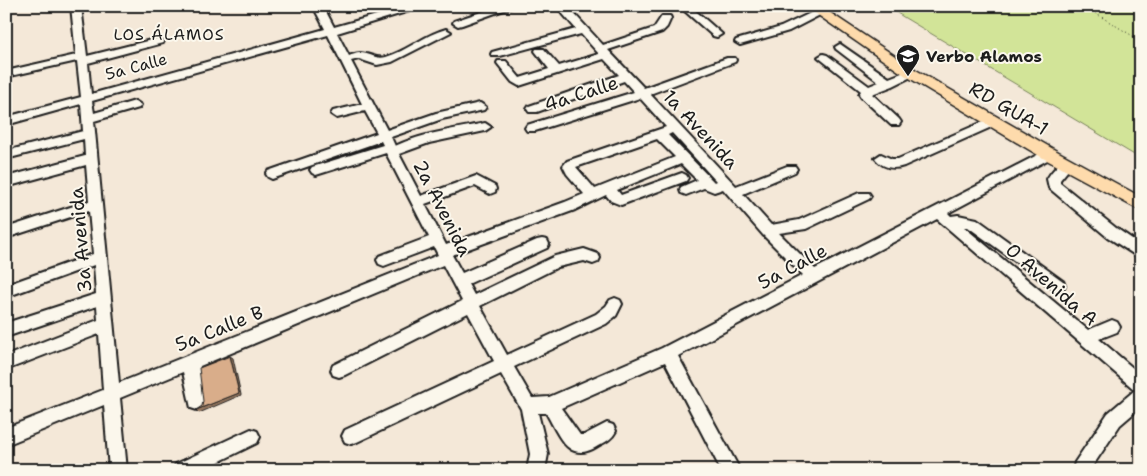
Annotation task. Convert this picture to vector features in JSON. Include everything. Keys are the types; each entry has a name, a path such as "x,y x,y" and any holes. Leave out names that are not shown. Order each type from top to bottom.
{"main road":[{"name":"RD GUA-1","path":"815,9 911,73 992,122 1141,205"}],"street":[{"name":"3a Avenida","path":"76,6 86,94 118,470"},
{"name":"2a Avenida","path":"318,6 458,281 524,401 529,406"},
{"name":"5a Calle","path":"6,121 86,94 331,32 421,6"},
{"path":"458,23 510,6"},
{"name":"1a Avenida","path":"561,6 730,187 768,231 814,277"},
{"path":"684,6 717,34"},
{"path":"740,42 785,29 815,9"},
{"path":"583,30 499,58 517,82 556,70 658,30 662,27 666,18"},
{"path":"344,60 360,56 377,62 388,60 446,32"},
{"path":"6,74 159,41"},
{"path":"840,47 889,84"},
{"path":"540,51 556,70"},
{"path":"823,57 868,91"},
{"name":"4a Calle","path":"531,128 671,84 731,60"},
{"path":"6,116 86,94 146,74"},
{"path":"533,109 626,76"},
{"path":"87,119 135,105"},
{"path":"337,114 369,106"},
{"path":"316,170 389,145 440,116 480,107"},
{"path":"881,158 890,164 900,163 992,122"},
{"path":"272,174 389,145 406,146 448,133 485,128"},
{"path":"593,195 571,171 569,166 571,164 675,128"},
{"path":"6,155 89,134"},
{"path":"660,134 712,187 730,187 791,169"},
{"name":"5a Calle","path":"550,405 668,353 814,277 943,216 1049,154"},
{"path":"384,260 442,250 570,206 608,188 684,158"},
{"path":"6,182 91,159"},
{"path":"1067,164 1052,179 1054,185 1111,232 1141,253"},
{"path":"418,202 476,181 490,189"},
{"path":"608,188 616,198 621,200 684,184 706,182"},
{"path":"768,231 787,226 801,225 864,196"},
{"path":"6,233 95,204"},
{"path":"943,216 972,222 1058,285"},
{"name":"0 Avenida A","path":"943,216 1140,386"},
{"path":"458,281 542,244"},
{"name":"5a Calle B","path":"6,437 192,361 442,250"},
{"path":"339,370 555,262 584,255 592,258"},
{"path":"6,291 100,257"},
{"path":"6,330 104,297"},
{"path":"351,436 601,319 611,311 615,304"},
{"path":"6,363 106,324"},
{"path":"1084,338 1112,326"},
{"path":"668,353 731,470"},
{"path":"192,361 191,375 197,402"},
{"path":"1081,468 1114,419 1140,386"},
{"path":"536,470 539,454 530,419 529,406 550,405 568,435 576,444 586,444 607,431"},
{"path":"182,470 251,437"}],"lane":[{"path":"895,122 865,94 911,73"}],"path":[{"path":"1084,7 1141,41"}],"green space":[{"path":"886,6 1141,6 1141,159 905,18"}],"building":[{"path":"230,356 239,393 196,410 202,406 203,401 199,368"}],"place":[{"name":"Verbo Alamos","path":"908,77"}],"district":[{"name":"LOS ÁLAMOS","path":"169,34"}]}
